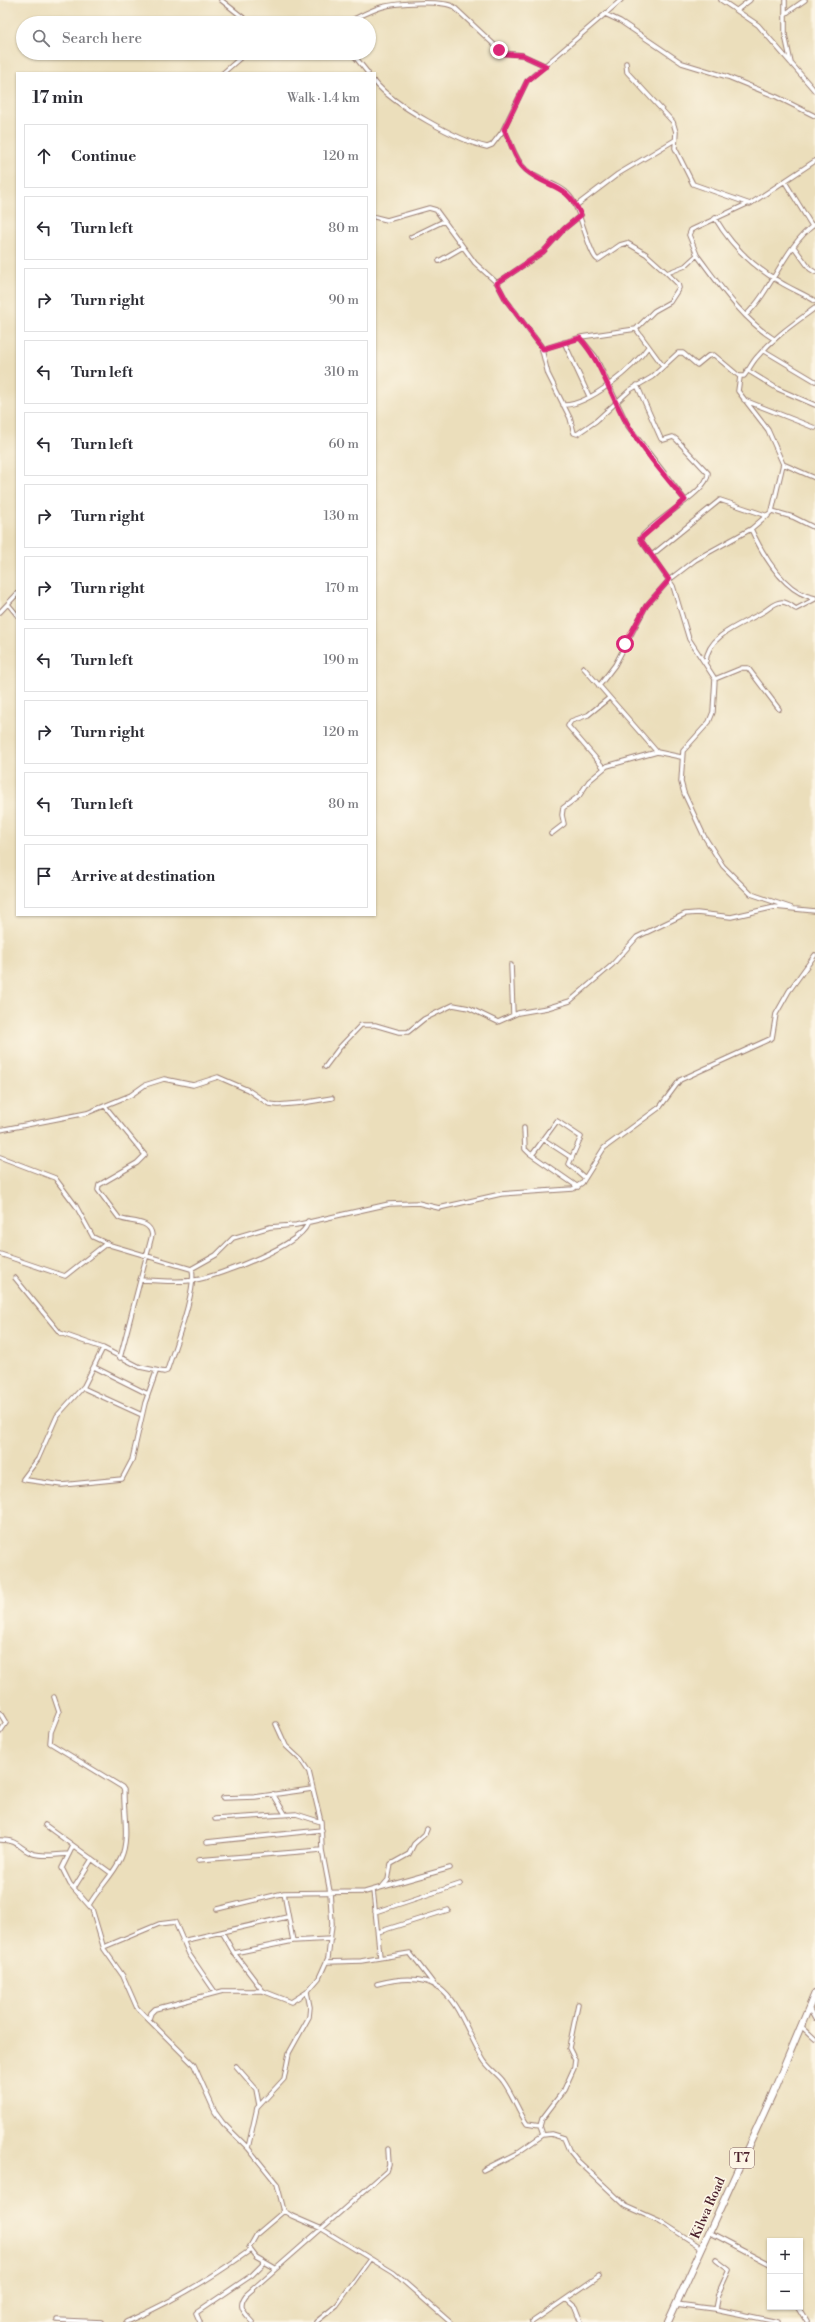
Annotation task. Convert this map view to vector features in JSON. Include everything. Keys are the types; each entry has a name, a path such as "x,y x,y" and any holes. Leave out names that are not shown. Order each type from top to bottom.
{"highway":[{"name":"Kilwa Road","path":"668,2322 815,1993"}],"street":[{"path":"221,0 241,16"},
{"path":"376,83 386,93 429,121 480,146 487,147 492,145 504,129 527,81 621,0"},
{"path":"721,0 758,25 815,91"},
{"path":"737,10 750,0"},
{"path":"785,0 785,35 791,64"},
{"path":"785,14 805,0"},
{"path":"361,16 385,6 426,2 447,3 454,7 503,53 522,55 546,66"},
{"path":"605,14 620,21 682,63 728,77 777,97 815,116"},
{"path":"224,72 238,60"},
{"path":"358,60 367,72"},
{"path":"626,63 627,72 673,122 676,128 675,148 692,182 747,204"},
{"path":"504,129 520,163 526,170 565,191 576,206 581,215 596,259 602,258 620,245 627,243 646,254 678,284 677,291 670,302 654,312 636,329 580,338 543,349"},
{"path":"576,206 618,174 675,140"},
{"path":"774,339 746,315 697,255 689,232 715,218 756,201 815,161"},
{"path":"746,315 761,299 772,278 794,247 814,225 785,182"},
{"path":"376,217 392,219 429,208 436,210 479,268 497,283 506,300 543,349 545,366 570,418 574,433 577,434 596,421 637,385 652,377 678,353 683,353 697,365 708,356 714,355 740,376"},
{"path":"497,283 543,252 564,229 581,215"},
{"path":"715,218 735,247 772,278 815,301"},
{"path":"411,237 444,221"},
{"path":"439,261 463,246"},
{"path":"794,247 806,265 815,272"},
{"path":"667,273 685,266 697,255"},
{"path":"740,376 744,376 763,350 774,339 815,308"},
{"path":"636,329 663,366"},
{"path":"580,338 595,356 616,403 634,435 685,500"},
{"path":"564,342 589,396"},
{"path":"563,405 574,405 608,384 635,365 648,347"},
{"path":"763,350 815,381"},
{"path":"747,370 778,388 815,405"},
{"path":"599,686 615,665 646,606 669,580 695,560 751,529 772,511 783,464 768,430 743,400 737,387 740,376"},
{"path":"637,385 661,439 663,440 673,437 676,439 708,473 706,481 641,537 642,543 669,580 679,600 689,639 706,661 715,679 713,712 709,722 684,748 681,757 681,782 684,793 710,846 726,870 751,894 792,908"},
{"path":"743,400 815,428"},
{"path":"783,464 815,478"},
{"path":"652,555 720,500 768,516"},
{"path":"772,511 793,517 815,528"},
{"path":"751,529 763,552 788,583 803,595 815,598"},
{"path":"0,612 16,595"},
{"path":"706,661 709,649 719,638 739,624 779,602 786,603 796,609 815,598"},
{"path":"8,604 16,614"},
{"path":"582,667 657,752"},
{"path":"715,679 742,668 748,668 779,709"},
{"path":"604,768 568,726 571,721 588,715 609,698"},
{"path":"551,834 564,824 562,815 563,808 581,794 589,781 604,768 657,752 681,757"},
{"path":"325,1067 340,1047 361,1025 371,1024 399,1032 408,1032 424,1019 453,1005 469,1008 496,1022 513,1014 570,1001 612,965 638,938 684,914 697,913 731,917 770,907 815,911"},
{"path":"0,1157 54,1177 76,1206 91,1235 107,1244 192,1269 216,1255 238,1236 270,1226 292,1225 391,1203 418,1204 439,1208 501,1194 561,1191 578,1187 604,1148 660,1107 680,1080 772,1038 776,1014 786,995 815,956"},
{"path":"512,965 513,1014"},
{"path":"0,1130 65,1119 106,1106 131,1095 142,1086 153,1081 167,1079 192,1085 217,1077 236,1083 272,1104 302,1104 332,1098"},
{"path":"106,1106 145,1155 141,1160 106,1180 97,1188 119,1218 142,1223 151,1229 152,1235 145,1256 120,1358"},
{"path":"532,1155 554,1122 563,1124 581,1137 569,1164 585,1178"},
{"path":"524,1128 525,1149 578,1187"},
{"path":"543,1139 572,1158"},
{"path":"140,1280 193,1280 222,1274 249,1264 299,1235 305,1230 308,1221"},
{"path":"0,1254 65,1276 107,1244"},
{"path":"15,1278 59,1332 103,1348 120,1358 156,1372 167,1371 181,1328 193,1280 192,1269"},
{"path":"103,1348 83,1388 57,1416 38,1460 23,1479 34,1483 62,1485 121,1480 132,1460 142,1415 156,1372"},
{"path":"94,1367 148,1394"},
{"path":"83,1388 142,1415"},
{"path":"54,1697 59,1712 51,1732 50,1743 124,1789 124,1849 118,1865 90,1905"},
{"path":"0,1713 6,1723 0,1732"},
{"path":"149,2019 155,2009 215,1992 263,1991 291,2002 307,1992 319,1978 327,1962 331,1939 330,1892 322,1850 321,1822 307,1767 286,1746 276,1724"},
{"path":"223,1798 312,1789"},
{"path":"273,1794 285,1814"},
{"path":"215,1819 285,1814 304,1815 321,1822"},
{"path":"45,1825 111,1873"},
{"path":"381,1888 388,1880 392,1864 409,1854 414,1844 425,1834 427,1829"},
{"path":"206,1842 322,1830"},
{"path":"0,1840 17,1842 36,1855 69,1854"},
{"path":"73,1846 62,1868 66,1877 74,1888 90,1905 97,1921 104,1947 124,1980 134,2003 194,2065 219,2117 248,2148 277,2184 284,2211"},
{"path":"198,1860 322,1850"},
{"path":"74,1888 92,1859"},
{"path":"218,1909 284,1893 373,1890 450,1868"},
{"path":"375,1912 460,1884"},
{"path":"373,1890 380,1957"},
{"path":"284,1893 287,1917 293,1941"},
{"path":"378,1932 448,1910"},
{"path":"182,1940 287,1917"},
{"path":"104,1947 168,1921 177,1924 182,1940 215,1992"},
{"path":"222,1932 234,1953 263,1991"},
{"path":"234,1953 293,1941 331,1939"},
{"path":"327,1962 380,1957 410,1952 437,1987"},
{"path":"377,1984 410,1977 437,1987 452,1998 459,2009 484,2061 507,2087 526,2124 540,2126"},
{"path":"259,2105 278,2088 284,2079 289,2053 309,2017 310,2007 307,1992"},
{"path":"542,2135 540,2126 545,2113 564,2090 574,2068 575,2060 569,2048 578,2004"},
{"path":"809,2008 815,2019"},
{"path":"801,2026 815,2039"},
{"path":"236,2066 256,2089 259,2105 248,2148"},
{"path":"482,2170 517,2153 542,2135 551,2134 562,2137 569,2150 587,2170 626,2206 660,2221 702,2248"},
{"path":"253,2322 241,2308 240,2304 246,2295 274,2268 322,2229 387,2171 389,2165 388,2149"},
{"path":"284,2211 322,2229 403,2279 450,2322"},
{"path":"126,2322 160,2307 196,2287 249,2251 250,2243 257,2234 284,2211"},
{"path":"709,2232 767,2262"},
{"path":"249,2251 264,2263 274,2268"},
{"path":"316,2322 337,2305 370,2259"},
{"path":"715,2309 718,2294 729,2270 716,2260"},
{"path":"200,2322 196,2313 252,2275 264,2263"},
{"path":"532,2322 600,2276"},
{"path":"566,2299 575,2307 581,2322"},
{"path":"676,2304 715,2309 778,2322"},
{"path":"800,2310 807,2322"},
{"path":"57,2320 102,2322"}],"route":[{"path":"499,50 506,54 522,55 546,66 527,81 504,129 520,163 526,170 537,178 565,191 571,197 581,215 551,241 543,252 497,283 506,300 543,349 580,338 595,356 628,426 666,478 685,500 640,539 669,580 646,606 634,625 625,644"}]}
